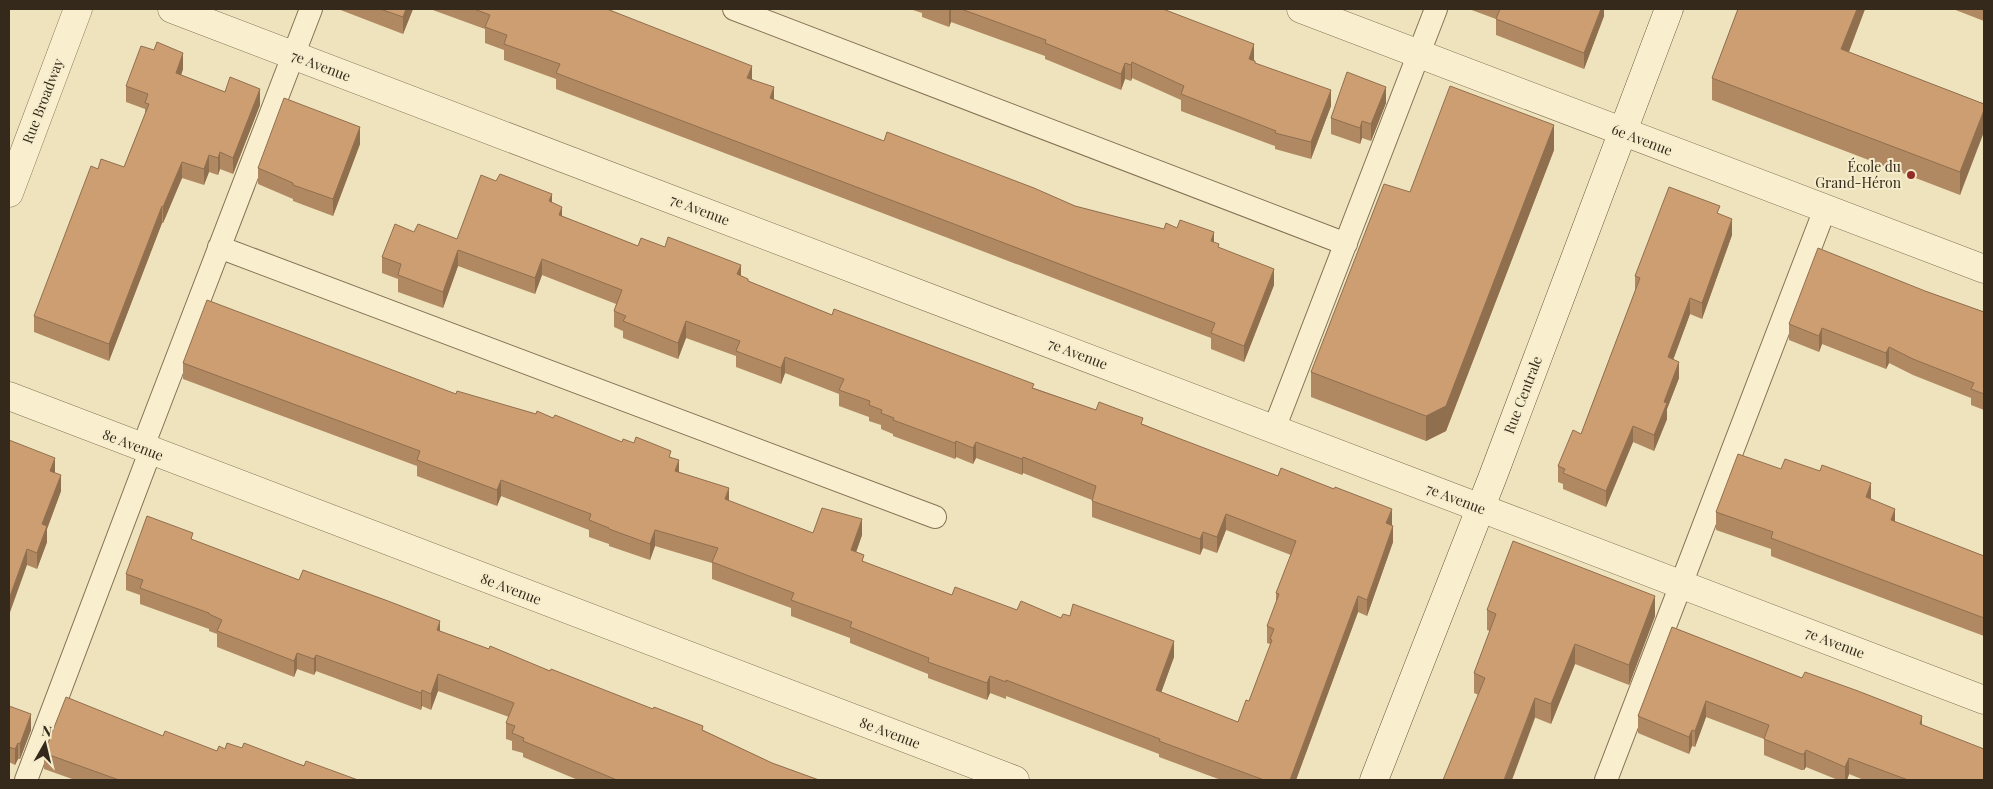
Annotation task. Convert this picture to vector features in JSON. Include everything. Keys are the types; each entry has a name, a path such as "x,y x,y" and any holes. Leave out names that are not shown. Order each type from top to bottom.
{"street":[{"name":"Rue Broadway","path":"9,193 78,9"},
{"name":"7e Avenue","path":"172,9 1984,700"},
{"name":"6e Avenue","path":"1301,9 1984,269"},
{"name":"Rue Centrale","path":"1374,780 1480,509 1669,9"},
{"name":"8e Avenue","path":"9,396 146,450 1014,780"}],"lane":[{"path":"26,780 220,247 311,9"},
{"path":"734,9 1346,244"},
{"path":"1274,429 1436,9"},
{"path":"1606,780 1825,209"},
{"path":"220,247 935,517"}],"building":[{"path":"380,9 406,9 403,17"},
{"path":"474,9 607,9 752,66 747,78 774,87 770,98 884,141 887,132 1034,188 1075,206 1164,229 1166,223 1177,228 1180,220 1214,232 1211,241 1219,244 1218,247 1274,269 1244,346 1211,333 1215,323 556,73 560,64 504,44 507,35 485,27 490,15"},
{"path":"961,9 1163,9 1254,44 1249,59 1255,61 1255,63 1331,90 1311,142 1275,133 1276,131 1181,94 1184,86 1132,62 1131,65 1125,63 1121,74 1045,43 1046,40"},
{"path":"1500,9 1601,9 1584,53 1496,19"},
{"path":"1738,9 1857,9 1841,49 1984,104 1984,110 1960,172 1712,78"},
{"path":"157,42 183,53 176,73 225,92 230,77 260,89 233,158 220,152 218,158 209,155 204,169 182,162 162,206 109,344 34,316 91,166 98,169 101,159 124,167 149,104 145,103 148,94 126,86 141,46 154,50"},
{"path":"1347,72 1386,87 1371,124 1362,121 1360,128 1331,118"},
{"path":"1450,86 1554,125 1446,406 1426,416 1311,372 1384,184 1410,192"},
{"path":"284,98 360,127 333,199 293,185 293,183 258,168"},
{"path":"500,174 552,194 549,201 562,207 559,215 638,246 641,238 665,247 668,237 741,265 737,274 748,279 748,281 832,315 834,309 1034,384 1032,388 1096,410 1099,402 1143,418 1141,424 1278,476 1281,468 1392,509 1386,523 1393,526 1367,600 1358,596 1290,780 1264,780 1159,741 1160,739 1006,680 1006,682 990,676 987,683 928,662 929,658 850,627 852,622 791,600 794,593 712,562 718,548 655,530 650,544 589,520 591,514 501,480 497,490 417,460 420,451 183,363 207,300 456,394 457,391 536,414 537,411 553,418 555,415 622,442 623,439 634,443 636,437 671,451 669,457 679,460 675,471 729,488 725,499 813,533 822,508 862,519 851,550 864,555 862,561 952,595 955,587 1017,610 1021,601 1061,618 1063,614 1070,616 1073,604 1174,641 1156,690 1238,722 1246,700 1249,701 1272,640 1270,639 1274,629 1267,626 1279,594 1276,593 1296,541 1226,514 1217,537 1203,532 1200,539 1092,501 1096,486 1023,457 1022,459 976,442 973,448 956,441 955,443 893,420 894,418 881,413 882,410 869,405 870,401 839,390 844,379 785,357 781,368 736,351 740,341 686,321 678,343 623,321 626,316 614,311 622,290 542,259 535,278 458,250 443,292 398,275 401,264 382,257 395,224 414,232 418,224 457,239 481,175 496,181"},
{"path":"1669,187 1720,206 1717,213 1732,219 1702,303 1690,298 1668,357 1679,362 1664,402 1667,403 1654,435 1633,426 1606,491 1563,473 1565,469 1558,466 1573,430 1581,434 1640,278 1635,276"},
{"path":"1818,248 1925,291 1984,312 1984,394 1971,389 1974,383 1913,359 1889,347 1886,353 1822,328 1819,336 1789,324"},
{"path":"9,440 55,458 50,471 61,475 42,524 47,526 37,553 27,549 9,599"},
{"path":"1738,454 1781,469 1785,459 1820,471 1822,465 1871,483 1866,497 1895,509 1891,520 1984,556 1984,618 1771,538 1773,532 1716,512"},
{"path":"147,516 193,533 191,539 299,580 303,570 440,621 437,630 489,649 490,646 550,671 551,669 653,709 654,707 703,726 702,730 772,763 819,780 617,780 523,741 524,738 512,733 515,726 506,723 514,703 438,674 431,694 422,690 421,693 316,655 314,659 297,653 294,661 217,631 222,620 209,613 140,588 143,580 126,574"},
{"path":"1513,541 1655,596 1629,665 1575,644 1551,704 1535,698 1504,780 1443,780 1485,678 1474,673 1496,614 1487,610"},
{"path":"1672,627 1802,678 1805,672 1922,716 1920,724 1984,749 1984,780 1908,780 1849,758 1845,767 1806,750 1804,754 1801,754 1764,739 1769,725 1706,701 1695,731 1692,730 1689,737 1638,716"},
{"path":"66,697 163,736 165,731 217,751 219,746 225,749 227,743 242,748 244,743 304,766 306,761 358,780 119,780 44,753"},
{"path":"9,706 31,714 20,744 18,743 15,749 9,747"}],"place":[{"name":"École du Grand-Héron","path":"1911,175"}]}
